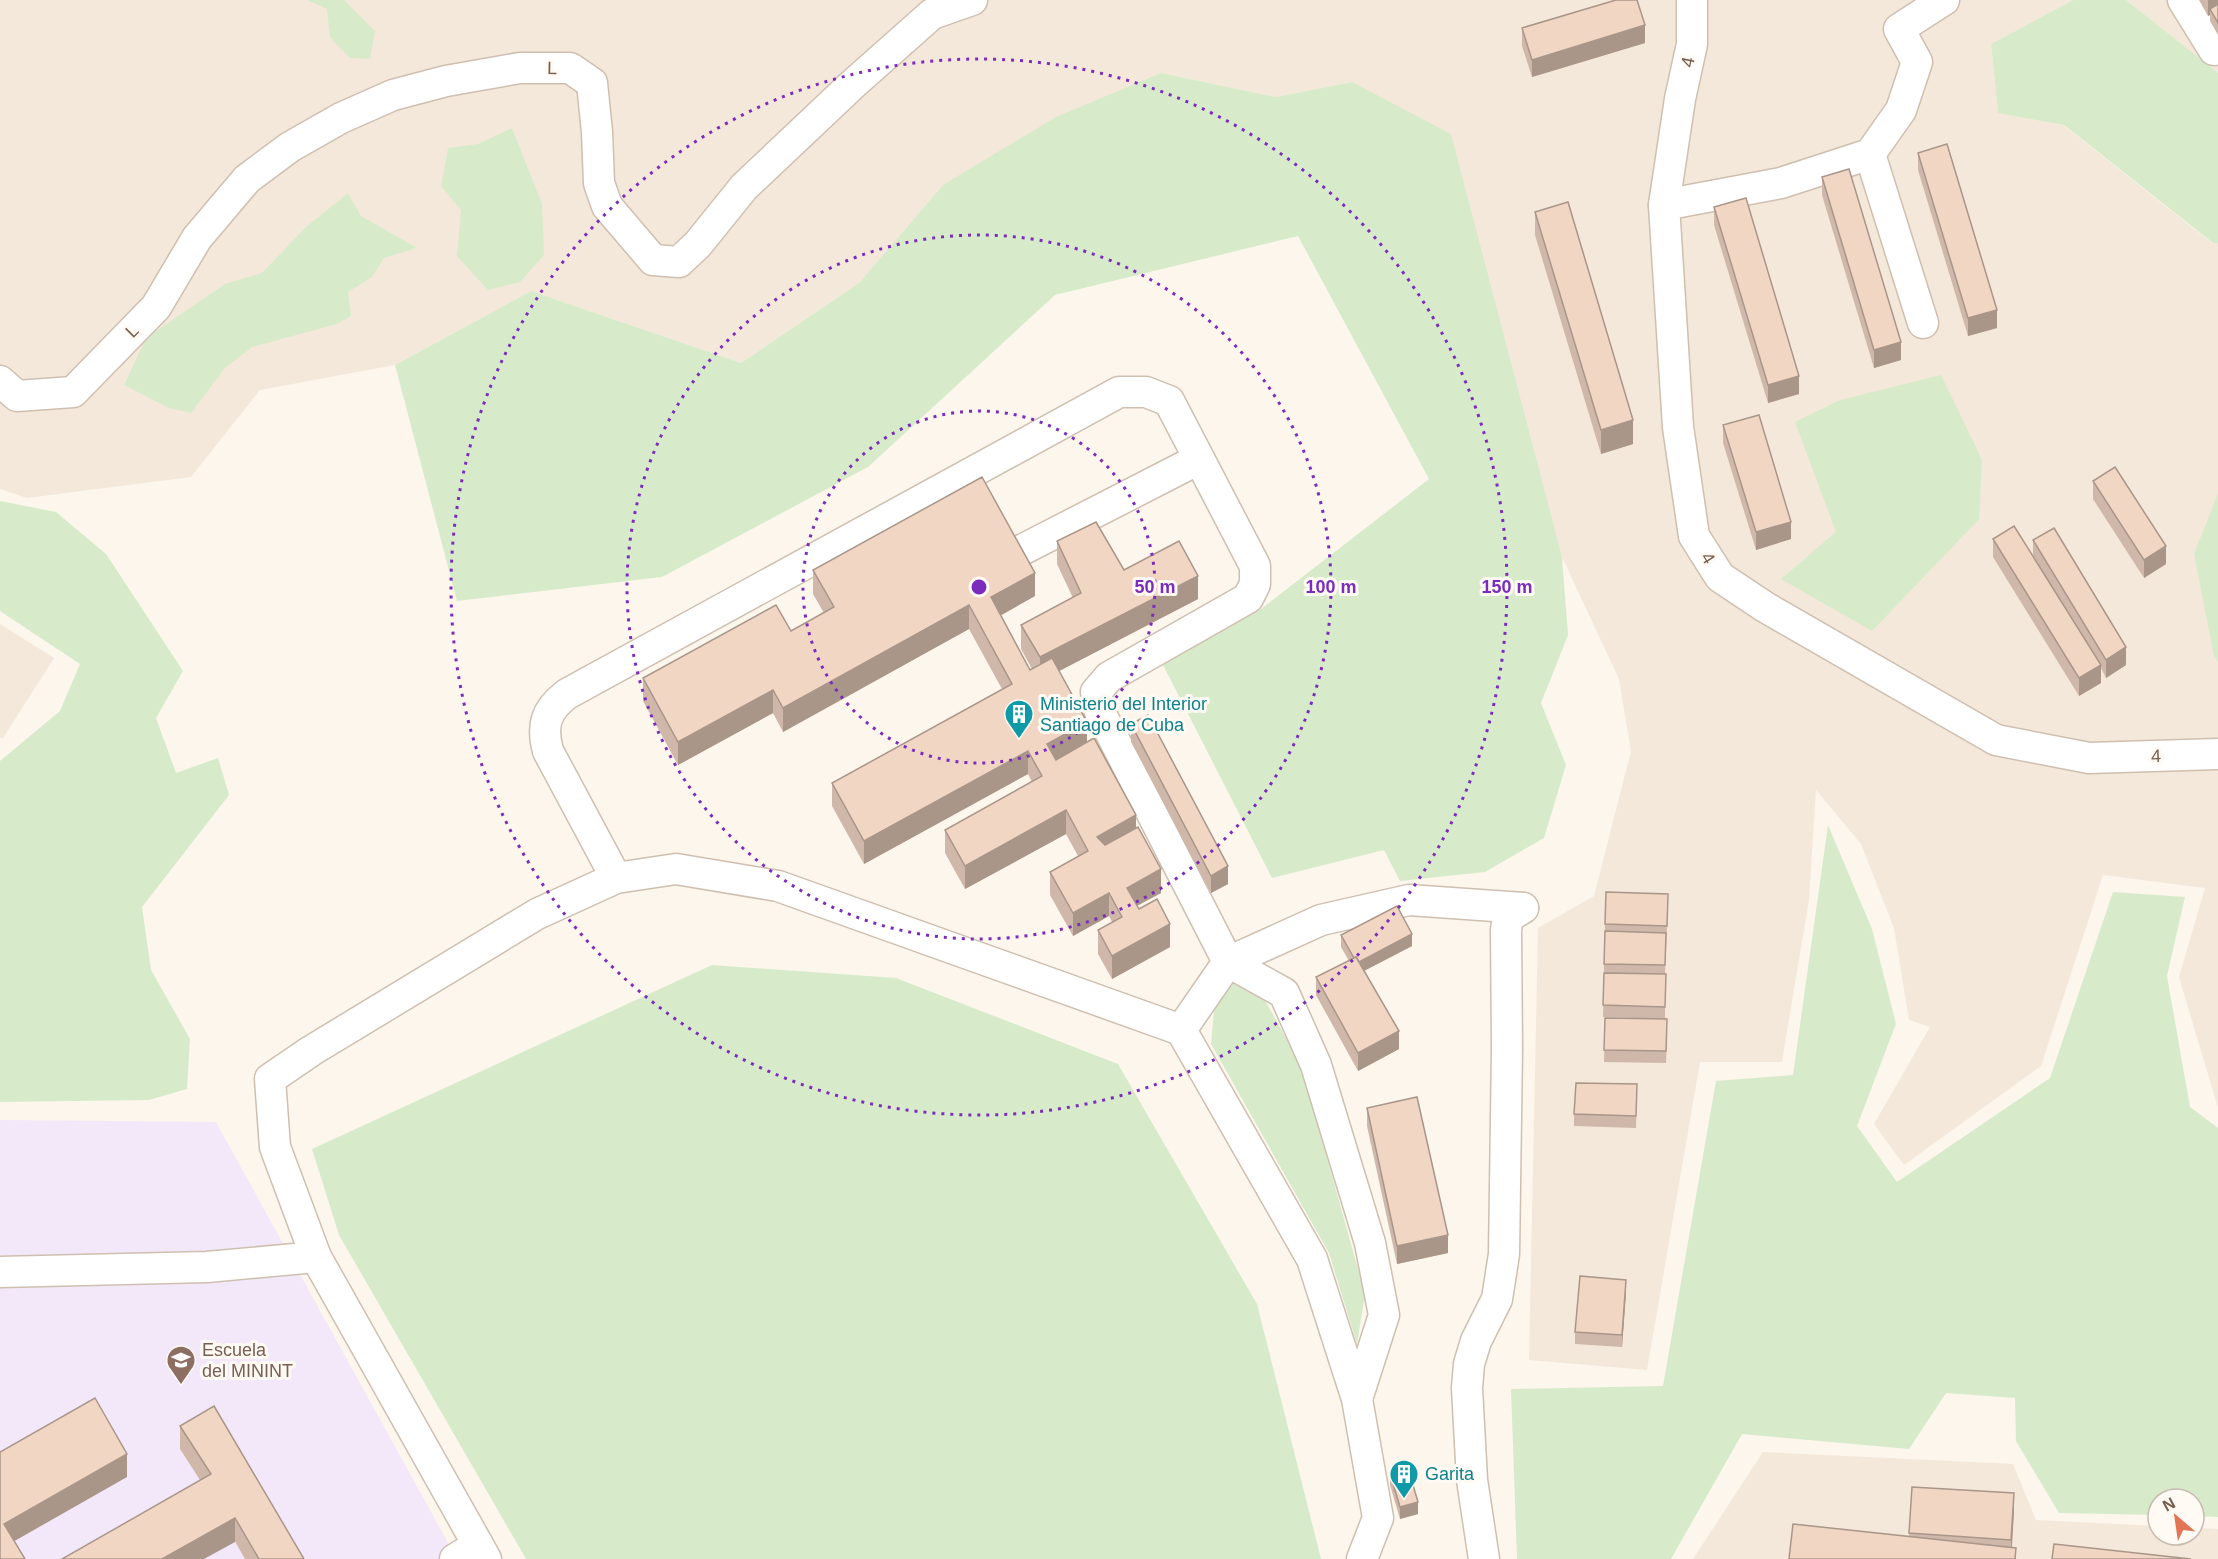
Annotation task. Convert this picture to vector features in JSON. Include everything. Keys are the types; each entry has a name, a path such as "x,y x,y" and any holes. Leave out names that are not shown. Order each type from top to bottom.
{"street":[{"name":"L","path":"8,388 73,392 156,307 197,238 247,179 300,141 341,118 393,95 446,81 520,68 570,68 592,83 599,183 607,206 653,260 679,262 698,244 744,188 852,85 932,15 972,0"},
{"name":"4","path":"1692,0 1692,44 1680,99 1664,205 1678,427 1694,536 1720,577 1765,608 1996,740 2089,758 2218,754"},
{"path":"1664,205 1781,183 1870,154 1901,110 1917,62 1899,29 1944,0"},
{"path":"2183,0 2214,50"},
{"path":"1870,154 1923,323"},
{"path":"616,878 548,751 543,732 552,706 567,694 1119,392 1146,392 1169,401 1255,566 1255,584 1248,598 1109,676 1096,692 1100,712 1228,962 1284,993 1316,1065 1370,1243 1384,1315 1357,1399"},
{"path":"1012,555 1199,459"},
{"path":"473,1554 316,1257 275,1147 270,1079 331,1039 537,914 616,878 676,869 778,886 1181,1030 1311,1259 1357,1399 1378,1518 1362,1559"},
{"path":"1181,1030 1228,962 1321,920 1410,900 1523,908 1508,917 1506,930 1504,1254 1497,1299 1476,1341 1469,1364 1467,1388 1472,1480 1484,1559"},
{"path":"0,1272 207,1267 316,1257"}],"shaded area":[{"path":"0,0 2073,0 1991,44 1998,112 2063,125 2212,243 2218,243 2218,1108 2179,977 2205,888 2103,875 2041,1066 1904,1165 1874,1124 1930,1027 1909,1020 1894,928 1861,844 1816,790 1809,900 1782,1062 1700,1062 1647,1370 1529,1360 1538,928 1594,896 1631,751 1619,679 1562,557 1352,82 1276,97 1161,73 943,185 859,283 741,363 531,291 395,365 260,390 191,477 27,498 0,489"},
{"path":"2126,0 2218,0 2218,73 2216,72"},
{"path":"0,624 54,658 3,738 0,738"},
{"name":"Escuela del MININT","path":"0,1120 216,1122 457,1559 0,1559"},
{"path":"1763,1452 2013,1464 2036,1520 2146,1525 2146,1547 2206,1547 2206,1528 2218,1529 2218,1559 1693,1559"}],"green space":[{"path":"307,0 344,0 375,31 370,59 350,58 330,37 327,9"},
{"path":"2073,0 2126,0 2218,73 2218,243 2213,243 2064,125 1998,113 1991,44"},
{"path":"1161,73 1276,97 1352,82 1451,134 1562,557 1568,635 1541,703 1566,765 1544,838 1485,872 1400,881 1384,850 1272,878 1162,663 1261,609 1429,479 1298,236 1055,295 868,467 662,577 457,601 395,365 531,291 741,363 859,283 943,185 1056,117"},
{"path":"512,128 542,204 544,255 520,282 488,290 457,256 461,210 441,186 448,148 478,144"},
{"path":"348,193 361,216 417,248 384,258 372,277 348,292 351,316 337,324 252,347 225,368 191,413 169,408 124,385 146,338 225,284 262,273 305,228"},
{"path":"1941,375 1982,460 1979,519 1872,631 1781,579 1836,532 1795,422 1840,400"},
{"path":"2218,494 2218,662 2214,656 2194,554"},
{"path":"0,501 56,512 106,554 183,671 156,718 176,773 218,758 229,795 142,907 151,970 190,1039 187,1089 149,1100 0,1102 0,761 60,711 80,664 0,611"},
{"path":"1828,825 1872,929 1896,1024 1857,1126 1897,1182 2050,1078 2113,892 2185,897 2167,976 2190,1107 2218,1128 2218,1517 2206,1516 2206,1487 2146,1487 2146,1515 2059,1513 2016,1441 2015,1398 1946,1393 1909,1449 1742,1434 1671,1559 1517,1559 1511,1389 1663,1386 1716,1081 1793,1075"},
{"path":"712,965 896,978 1118,1064 1257,1304 1321,1559 526,1559 339,1235 312,1149"},
{"path":"1228,981 1266,1002 1301,1065 1365,1294 1357,1344 1329,1253 1211,1044 1214,1010"}],"building":[{"path":"1616,0 1637,0 1645,25 1532,60 1522,28"},
{"path":"2218,4 2218,23 2210,9"},
{"path":"1947,144 1997,310 1968,318 1918,153"},
{"path":"1849,169 1901,342 1874,350 1822,177"},
{"path":"1746,198 1799,376 1768,385 1714,207"},
{"path":"1568,202 1633,420 1601,430 1535,212"},
{"path":"1759,415 1791,522 1756,532 1723,425"},
{"path":"2115,467 2166,546 2144,560 2093,481"},
{"name":"Ministerio del Interior Santiago de Cuba","path":"982,477 1035,573 991,597 1030,670 1052,658 1087,722 1047,744 1056,760 1094,738 1136,815 1097,837 1105,845 1138,827 1161,869 1127,888 1139,909 1157,899 1170,924 1112,956 1098,930 1122,917 1109,893 1073,913 1050,872 1088,851 1066,810 965,866 945,830 1042,776 1028,751 864,841 832,783 1012,684 969,605 783,708 773,690 678,742 643,678 776,605 791,631 834,607 813,570"},
{"path":"1096,522 1124,570 1179,541 1198,576 1040,657 1021,625 1081,593 1057,541"},
{"path":"2014,526 2101,665 2079,678 1993,539"},
{"path":"2054,528 2126,647 2106,660 2033,540"},
{"path":"1148,715 1228,866 1211,876 1131,724"},
{"path":"1606,892 1668,894 1667,926 1605,924"},
{"path":"1397,906 1412,934 1359,962 1356,957 1354,958 1341,935"},
{"path":"1605,931 1666,933 1665,965 1604,964"},
{"path":"1356,957 1399,1031 1358,1053 1316,977"},
{"path":"1604,973 1666,974 1665,1007 1603,1005"},
{"path":"1605,1018 1667,1019 1666,1051 1604,1050"},
{"path":"1576,1083 1637,1084 1636,1116 1574,1114"},
{"path":"1417,1097 1448,1235 1397,1246 1367,1108"},
{"path":"1580,1276 1626,1280 1622,1335 1575,1332"},
{"path":"95,1398 127,1454 4,1524 25,1559 0,1559 0,1452"},
{"path":"214,1406 304,1559 259,1559 235,1518 162,1559 62,1559 211,1474 180,1426"},
{"path":"1408,1468 1418,1502 1400,1507 1390,1473"},
{"path":"1912,1487 2014,1493 2011,1540 1909,1533"},
{"path":"1793,1524 2016,1548 2015,1559 1789,1559"},
{"path":"2054,1544 2191,1559 2052,1559"}],"place":[{"name":"Ministerio del Interior Santiago de Cuba","path":"1019,740"},
{"name":"Escuela del MININT","path":"181,1386"},
{"name":"Garita","path":"1404,1500"}]}
